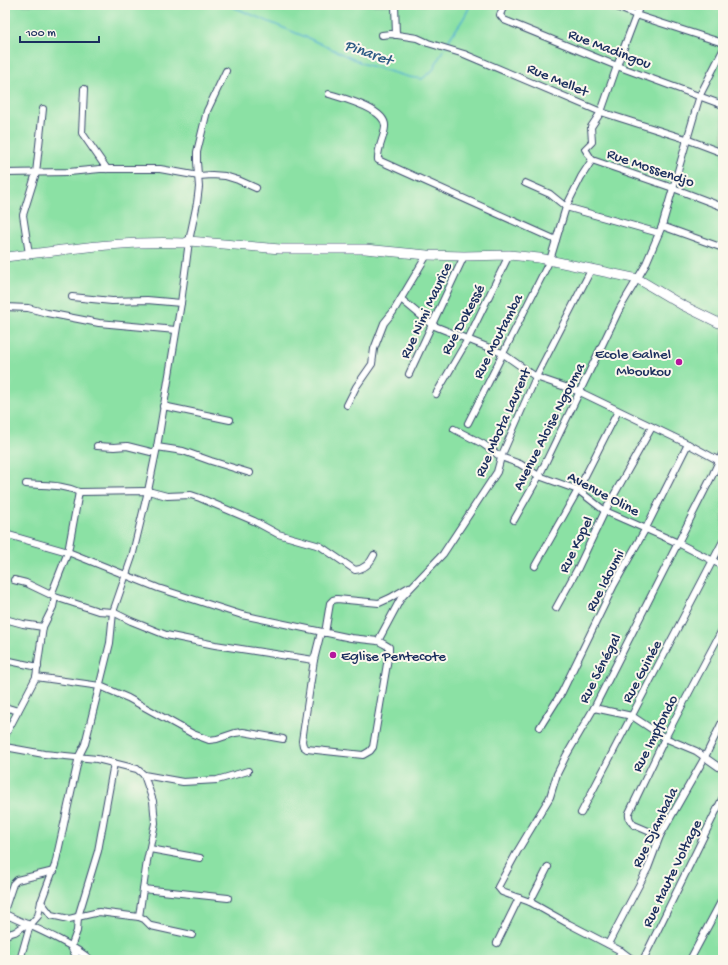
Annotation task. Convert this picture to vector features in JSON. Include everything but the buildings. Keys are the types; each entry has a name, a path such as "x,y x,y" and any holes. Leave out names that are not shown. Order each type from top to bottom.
{"main road":[{"path":"5,257 100,246 154,242 185,243 189,241 280,249 365,249 427,255 509,255 550,260 638,279 723,325"}],"street":[{"path":"394,5 396,35"},
{"name":"Rue Madingou","path":"504,5 500,16 504,20 617,66 723,105"},
{"path":"612,5 636,15 723,43"},
{"path":"592,160 585,149 592,142 591,127 601,112 640,5"},
{"name":"Rue Mellet","path":"382,35 392,34 417,38 464,54 601,112 686,139 723,153"},
{"name":"Avenue Aloise Ngouma","path":"514,520 540,476 620,308 645,266 662,226 686,139 700,96 723,50"},
{"path":"5,935 15,932 38,916 54,871 79,756 85,744 110,643 113,612 132,557 148,492 181,303 189,241 197,203 199,176 197,152 207,111 226,71"},
{"path":"84,89 82,133 107,169"},
{"path":"329,94 373,110 383,119 385,126 377,152 378,160 556,240"},
{"path":"29,254 23,215 36,173 43,109"},
{"name":"Rue Moutamba","path":"468,423 550,260 566,207 581,177 592,160"},
{"name":"Rue Mossendjo","path":"592,160 723,207"},
{"path":"5,173 36,173 107,169 160,169 199,176 225,176 256,188"},
{"path":"524,182 550,194 566,207 659,233"},
{"path":"662,226 723,248"},
{"path":"347,405 356,387 372,364 374,349 384,323 393,312 427,255"},
{"name":"Rue Dokessé","path":"436,394 468,339 509,255"},
{"name":"Rue Nimi Maurice","path":"409,374 464,256"},
{"name":"Rue Mbota Laurent","path":"378,641 401,598 443,554 496,472 501,457 536,377 592,268"},
{"path":"72,297 112,301 147,300 181,303"},
{"path":"401,299 432,325 502,353 536,377 580,392 688,444 721,463"},
{"path":"5,307 28,308 99,323 176,330"},
{"path":"163,406 230,420"},
{"path":"535,566 578,490 618,411"},
{"name":"Rue Kopel","path":"556,608 578,568 605,511 652,427"},
{"name":"Avenue Oline","path":"454,429 482,444 501,457 520,464 540,476 578,490 605,511 646,528 723,566"},
{"name":"Rue Idoumi","path":"540,727 562,692 614,585 646,528 688,444"},
{"path":"97,446 114,448 127,446 156,450 183,451 250,473"},
{"name":"Rue Sénégal","path":"519,898 502,892 498,887 517,852 550,798 557,774 566,756 594,708 678,543 721,463 723,452"},
{"path":"26,484 61,486 79,492 148,492 167,496 191,495 254,521 278,534 320,546 355,570 360,570 367,566 372,561 374,555"},
{"path":"5,736 36,677 43,626 53,607 53,596 68,552 79,492"},
{"path":"5,534 68,552 125,576 198,602 242,615 323,632 350,638 378,641 384,644 389,648 389,652 373,747 370,751 363,755 307,749 303,746 302,741 314,660 323,632 330,603 337,599 379,602 390,598 414,583"},
{"name":"Rue Guinée","path":"581,813 723,541"},
{"path":"14,580 26,582 53,596 98,611 113,612 166,635 215,645 314,660"},
{"path":"5,619 23,624 43,626"},
{"name":"Rue Impfondo","path":"660,836 634,825 630,822 628,816 665,738 723,628"},
{"path":"5,660 38,667"},
{"path":"36,677 100,686 128,698 193,734 209,740 217,739 224,735 243,732 283,740"},
{"path":"5,707 18,711"},
{"path":"594,708 632,716 665,738 696,751 723,770"},
{"name":"Rue Djambala","path":"608,944 648,868 660,836 705,757 723,720"},
{"path":"5,747 44,754 79,756 114,763 137,770 144,775 183,782 217,780 248,771"},
{"path":"76,960 76,956 71,947 77,931 78,917 98,851 114,763"},
{"path":"139,917 147,861 155,829 155,812 153,801 144,775"},
{"name":"Rue Haute Voltage","path":"643,960 723,797"},
{"path":"150,849 200,858"},
{"path":"530,902 548,867"},
{"path":"5,908 13,884 17,880 54,871"},
{"path":"143,890 228,898"},
{"path":"497,943 519,898 530,902 621,951 633,960"},
{"path":"690,960 723,898"},
{"path":"42,902 51,915 70,919 99,912 139,917 144,919 151,926 192,935"},
{"path":"5,914 28,924 71,947 91,960"},
{"path":"20,960 28,924"},
{"path":"617,960 621,951"}],"green space":[{"path":"5,5 723,5 723,960 5,960"}],"waterway":[{"name":"Pinaret","path":"228,5 308,38 364,64 409,77 422,79 433,70 443,50"},
{"name":"Pinaret","path":"445,47 468,11 470,5"}],"place":[{"name":"Ecole Galnel Mboukou","path":"679,362"},
{"name":"Eglise Pentecote","path":"333,655"}]}
